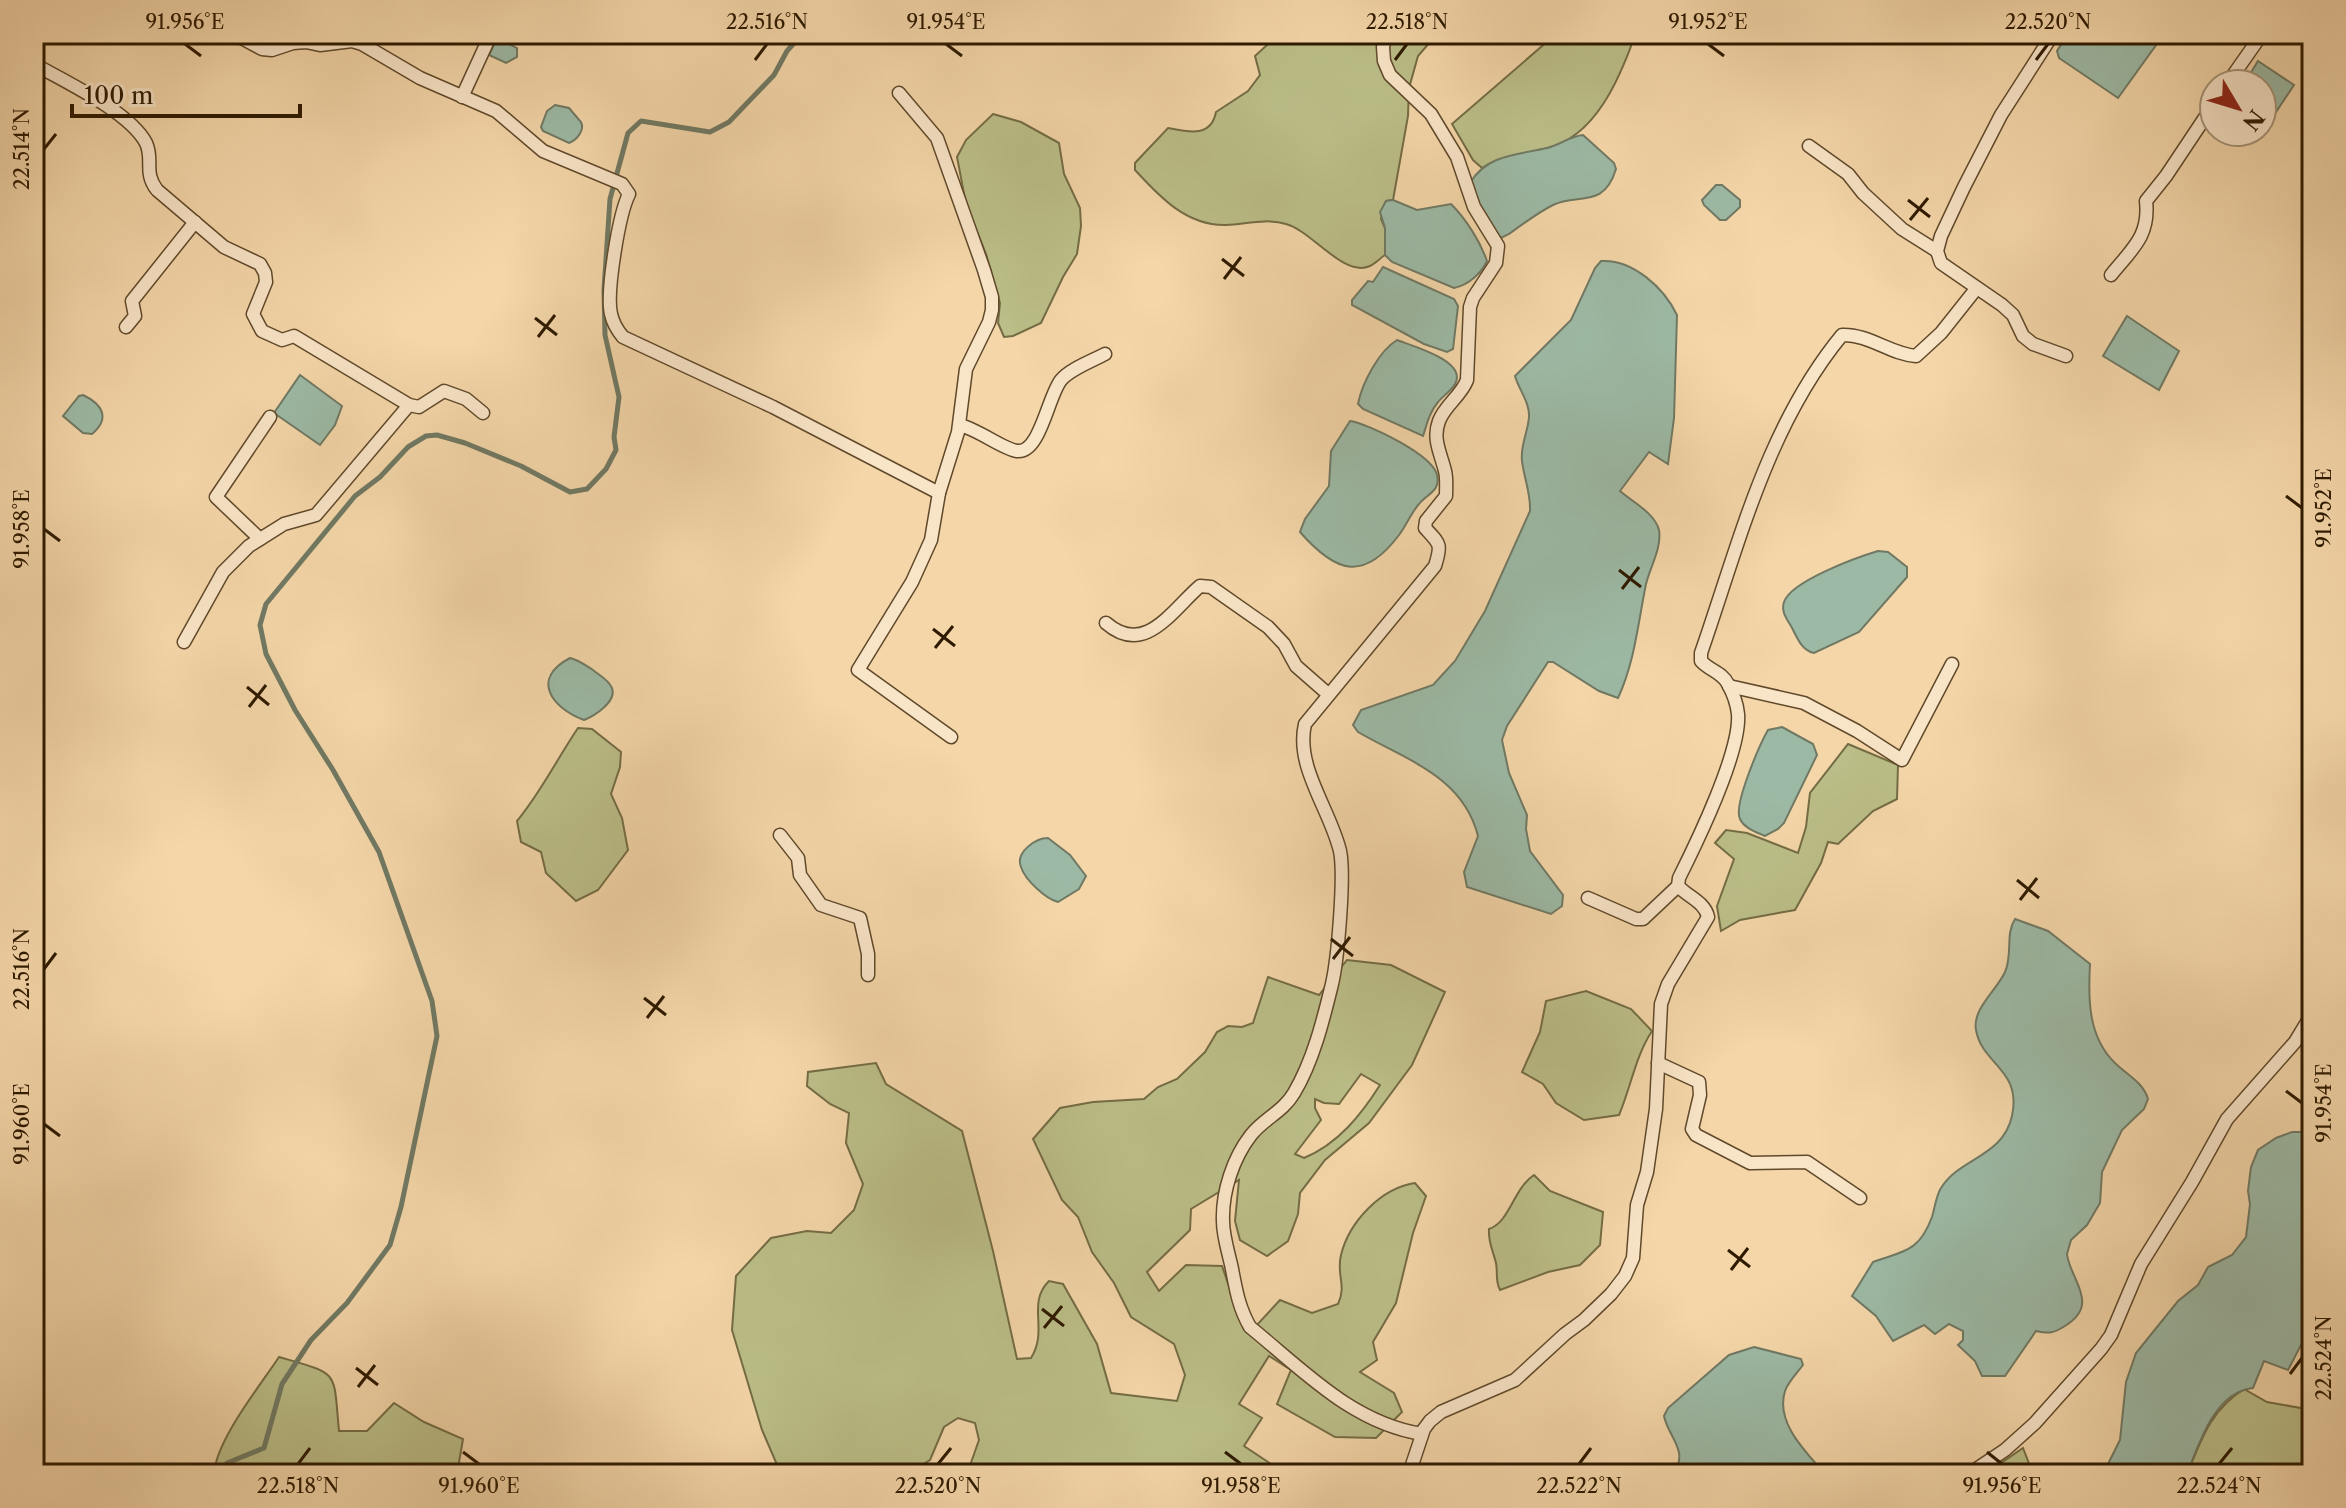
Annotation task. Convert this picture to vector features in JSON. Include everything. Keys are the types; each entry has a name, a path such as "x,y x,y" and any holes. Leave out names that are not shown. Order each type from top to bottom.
{"street":[{"path":"234,34 262,49 272,50 293,43 320,45 352,41 362,44 420,78 508,118 532,144 543,151 622,184 629,194 617,228 610,306 615,327 623,337 773,407 939,493"},
{"path":"462,97 491,34"},
{"path":"1386,34 1384,61 1390,75 1431,114 1457,157 1474,207 1498,246 1496,263 1470,307 1467,380 1440,418 1437,429 1446,496 1426,521 1425,528 1437,540 1440,549 1435,566 1305,724 1301,743 1308,771 1329,814 1341,854 1333,980 1319,1032 1293,1095 1280,1111 1253,1132 1233,1167 1223,1221 1240,1309 1250,1327 1342,1403 1379,1423 1422,1434"},
{"path":"2053,34 2001,115 1958,199 1937,251 1941,263 2013,315 2023,336 2033,344 2066,356"},
{"path":"2238,68 2262,34"},
{"path":"34,64 99,101 140,134 148,146 150,180 224,247 260,264 266,282 253,314 262,331 282,340 294,336 409,405 419,407 444,391 466,399 483,413"},
{"path":"899,93 937,138 992,297 989,322 966,369 960,425 922,562 858,670 951,737"},
{"path":"2111,275 2142,238 2148,219 2146,201 2198,128"},
{"path":"1809,146 1848,174 1863,193 1902,229 1937,251"},
{"path":"126,327 135,316 132,301 195,222"},
{"path":"1588,898 1636,919 1643,919 1655,911 1666,895 1678,886 1733,746 1738,716 1729,686 1722,675 1708,669 1701,661 1701,653 1765,467 1807,382 1842,335 1870,340 1903,355 1916,356 1941,333 1976,289"},
{"path":"960,425 973,428 1016,451 1025,451 1032,447 1038,436 1044,414 1062,378 1105,354"},
{"path":"184,642 223,572 249,546 284,524 316,515 409,405"},
{"path":"260,539 216,497 270,417"},
{"path":"1106,623 1119,632 1145,633 1161,625 1200,586 1211,587 1268,627 1284,644 1296,666 1328,694"},
{"path":"1729,686 1804,703 1857,731 1902,760 1952,664"},
{"path":"780,835 798,858 800,875 821,905 860,918 868,954 868,975"},
{"path":"1409,1474 1422,1434 1430,1421 1441,1412 1515,1380 1584,1320 1625,1276 1636,1244 1634,1226 1651,1145 1661,1004 1668,984 1708,917 1699,901 1689,898 1678,886"},
{"path":"1969,1474 2005,1450 2035,1423 2101,1349 2111,1335 2141,1264 2227,1119 2295,1042 2312,1014"},
{"path":"1658,1063 1699,1082 1700,1095 1692,1129 1696,1135 1750,1163 1807,1162 1860,1198"}],"green space":[{"path":"1279,34 1437,34 1418,56 1409,88 1408,116 1393,200 1386,201 1381,219 1385,228 1385,255 1370,266 1360,268 1339,260 1286,224 1263,221 1226,225 1198,220 1174,208 1135,170 1135,163 1168,128 1191,132 1204,130 1216,112 1248,91 1260,75 1255,56"},
{"path":"1556,34 1633,34 1634,38 1613,88 1579,132 1565,142 1482,168 1473,160 1452,124"},
{"path":"993,114 1021,122 1059,143 1064,174 1080,208 1081,226 1077,254 1041,323 1004,337 998,323 1000,303 986,254 966,204 957,157 966,140"},
{"path":"578,728 592,729 621,752 620,767 611,794 622,818 628,850 598,890 576,901 546,873 541,852 521,842 517,821"},
{"path":"1848,744 1898,765 1897,799 1873,811 1838,844 1828,842 1821,863 1795,910 1740,920 1721,931 1717,906 1734,859 1715,843 1726,830 1747,833 1798,853 1806,827 1810,793"},
{"path":"1347,960 1391,965 1445,992 1412,1065 1369,1123 1325,1160 1300,1193 1298,1214 1288,1241 1267,1256 1240,1240 1235,1221 1239,1180 1191,1209 1190,1230 1147,1272 1159,1291 1186,1265 1222,1266 1242,1324 1256,1326 1280,1300 1312,1313 1338,1304 1342,1291 1341,1255 1359,1219 1379,1199 1402,1186 1415,1183 1426,1196 1413,1233 1396,1303 1373,1342 1377,1360 1360,1372 1394,1393 1402,1412 1376,1438 1335,1437 1277,1404 1291,1370 1269,1356 1239,1404 1262,1418 1244,1446 1286,1474 967,1474 979,1440 975,1423 958,1418 944,1427 930,1460 907,1474 781,1474 762,1430 732,1330 736,1276 771,1238 807,1231 831,1233 854,1210 863,1184 846,1143 849,1113 830,1104 807,1086 808,1072 876,1063 886,1084 962,1131 1017,1359 1031,1358 1036,1347 1042,1290 1049,1281 1063,1284 1097,1344 1111,1393 1177,1401 1185,1375 1174,1344 1131,1317 1114,1283 1092,1252 1078,1217 1062,1200 1033,1139 1060,1108 1093,1102 1144,1099 1158,1087 1177,1079 1205,1052 1217,1032 1228,1026 1242,1027 1253,1023 1268,977 1319,995","holes":["1361,1074 1380,1085 1357,1118 1338,1137 1304,1158 1295,1154 1321,1120 1315,1108 1315,1099 1339,1104"]},
{"path":"1586,991 1631,1009 1652,1031 1641,1051 1619,1115 1584,1120 1556,1103 1543,1084 1522,1072 1540,1032 1546,1001"},
{"path":"1534,1175 1550,1191 1603,1212 1600,1245 1580,1265 1548,1272 1500,1290 1489,1229 1502,1220 1521,1188"},
{"path":"279,1357 314,1367 330,1378 336,1396 339,1431 367,1431 394,1403 424,1422 463,1439 457,1474 214,1474 230,1430"},
{"path":"2244,1389 2267,1402 2312,1410 2312,1474 2187,1474 2215,1416"},
{"path":"2023,1448 2033,1474 1985,1474"}],"shaded area":[{"path":"2068,34 2148,34 2159,41 2118,98 2059,58 2057,51"},
{"path":"497,38 517,48 517,57 506,63 489,55"},
{"path":"2258,61 2268,68 2254,68"},
{"path":"2278,74 2294,85 2278,109"},
{"path":"555,105 569,108 581,122 580,134 569,143 543,131 541,127 547,111"},
{"path":"1583,135 1614,163 1616,169 1605,190 1589,198 1553,205 1509,234 1501,238 1495,236 1477,207 1470,183 1477,173 1504,157 1547,148"},
{"path":"1716,185 1722,185 1740,200 1740,207 1726,220 1720,220 1702,200"},
{"path":"1393,200 1417,210 1451,204 1467,223 1484,253 1487,261 1481,270 1469,282 1454,288 1392,262 1385,255 1385,228 1380,212 1386,201"},
{"path":"1601,261 1625,265 1646,277 1664,295 1677,315 1674,418 1668,464 1649,452 1620,491 1653,518 1659,537 1632,656 1618,698 1599,691 1553,662 1548,662 1507,726 1502,740 1509,773 1527,815 1530,851 1563,895 1562,906 1551,914 1467,887 1464,872 1478,836 1471,815 1460,798 1430,772 1358,732 1353,725 1361,710 1433,685 1455,661 1485,611 1530,511 1522,455 1529,412 1515,376 1571,320"},
{"path":"1383,267 1454,299 1458,306 1453,349 1447,352 1424,344 1352,305 1352,300 1368,281 1373,282"},
{"path":"2127,316 2179,351 2159,390 2103,356"},
{"path":"1397,340 1446,362 1454,368 1457,376 1453,387 1432,410 1423,436 1358,404 1372,368"},
{"path":"300,375 342,406 335,425 320,445 274,413"},
{"path":"83,395 102,412 101,422 92,434 83,433 63,416"},
{"path":"1350,421 1385,434 1413,450 1433,467 1438,480 1435,489 1416,508 1386,550 1361,566 1337,563 1300,532 1305,519 1329,486 1331,451"},
{"path":"1878,551 1888,552 1907,567 1907,577 1859,632 1814,653 1806,649 1797,639 1784,611 1783,605 1789,594 1826,571"},
{"path":"570,658 593,670 612,688 608,703 584,720 555,701 548,684 558,666"},
{"path":"1782,727 1813,744 1817,755 1784,823 1765,836 1742,822 1740,801 1748,774 1768,730"},
{"path":"1048,838 1070,855 1086,876 1079,889 1058,902 1031,883 1020,861 1028,847"},
{"path":"2015,919 2048,931 2090,964 2090,1004 2099,1041 2115,1063 2142,1088 2148,1099 2144,1109 2122,1130 2102,1172 2100,1203 2087,1225 2071,1240 2067,1254 2082,1300 2076,1318 2058,1330 2048,1333 2036,1331 2005,1376 1982,1376 1975,1361 1958,1345 1963,1340 1963,1331 1949,1324 1935,1334 1924,1325 1893,1341 1876,1316 1852,1296 1873,1262 1916,1244 1927,1229 1939,1191 1949,1178 1990,1149 2007,1130 2014,1100 2011,1088 2007,1077 1980,1042 1976,1022 1981,1007 2005,972 2010,932"},
{"path":"2292,1132 2312,1132 2312,1324 2288,1370 2264,1361 2253,1388 2228,1399 2210,1421 2187,1474 2103,1474 2120,1440 2126,1382 2136,1353 2178,1301 2198,1285 2208,1267 2232,1255 2246,1237 2251,1167 2258,1150"},
{"path":"1754,1347 1801,1359 1803,1365 1785,1391 1784,1414 1801,1447 1825,1474 1673,1474 1678,1466 1679,1451 1666,1424 1664,1416 1668,1408 1729,1355"}],"waterway":[{"path":"226,1474 227,1463 264,1448 282,1384 311,1340 347,1303 390,1245 437,1036 432,1001 379,852 295,710 266,654 260,625 266,604 355,496 380,477 408,447 426,436 437,435 465,443 521,466 570,492 587,489 606,469 616,450 614,437 619,397 605,335 604,290 610,199 628,133 641,121 710,132 729,122 774,75 787,51 802,34"}]}
